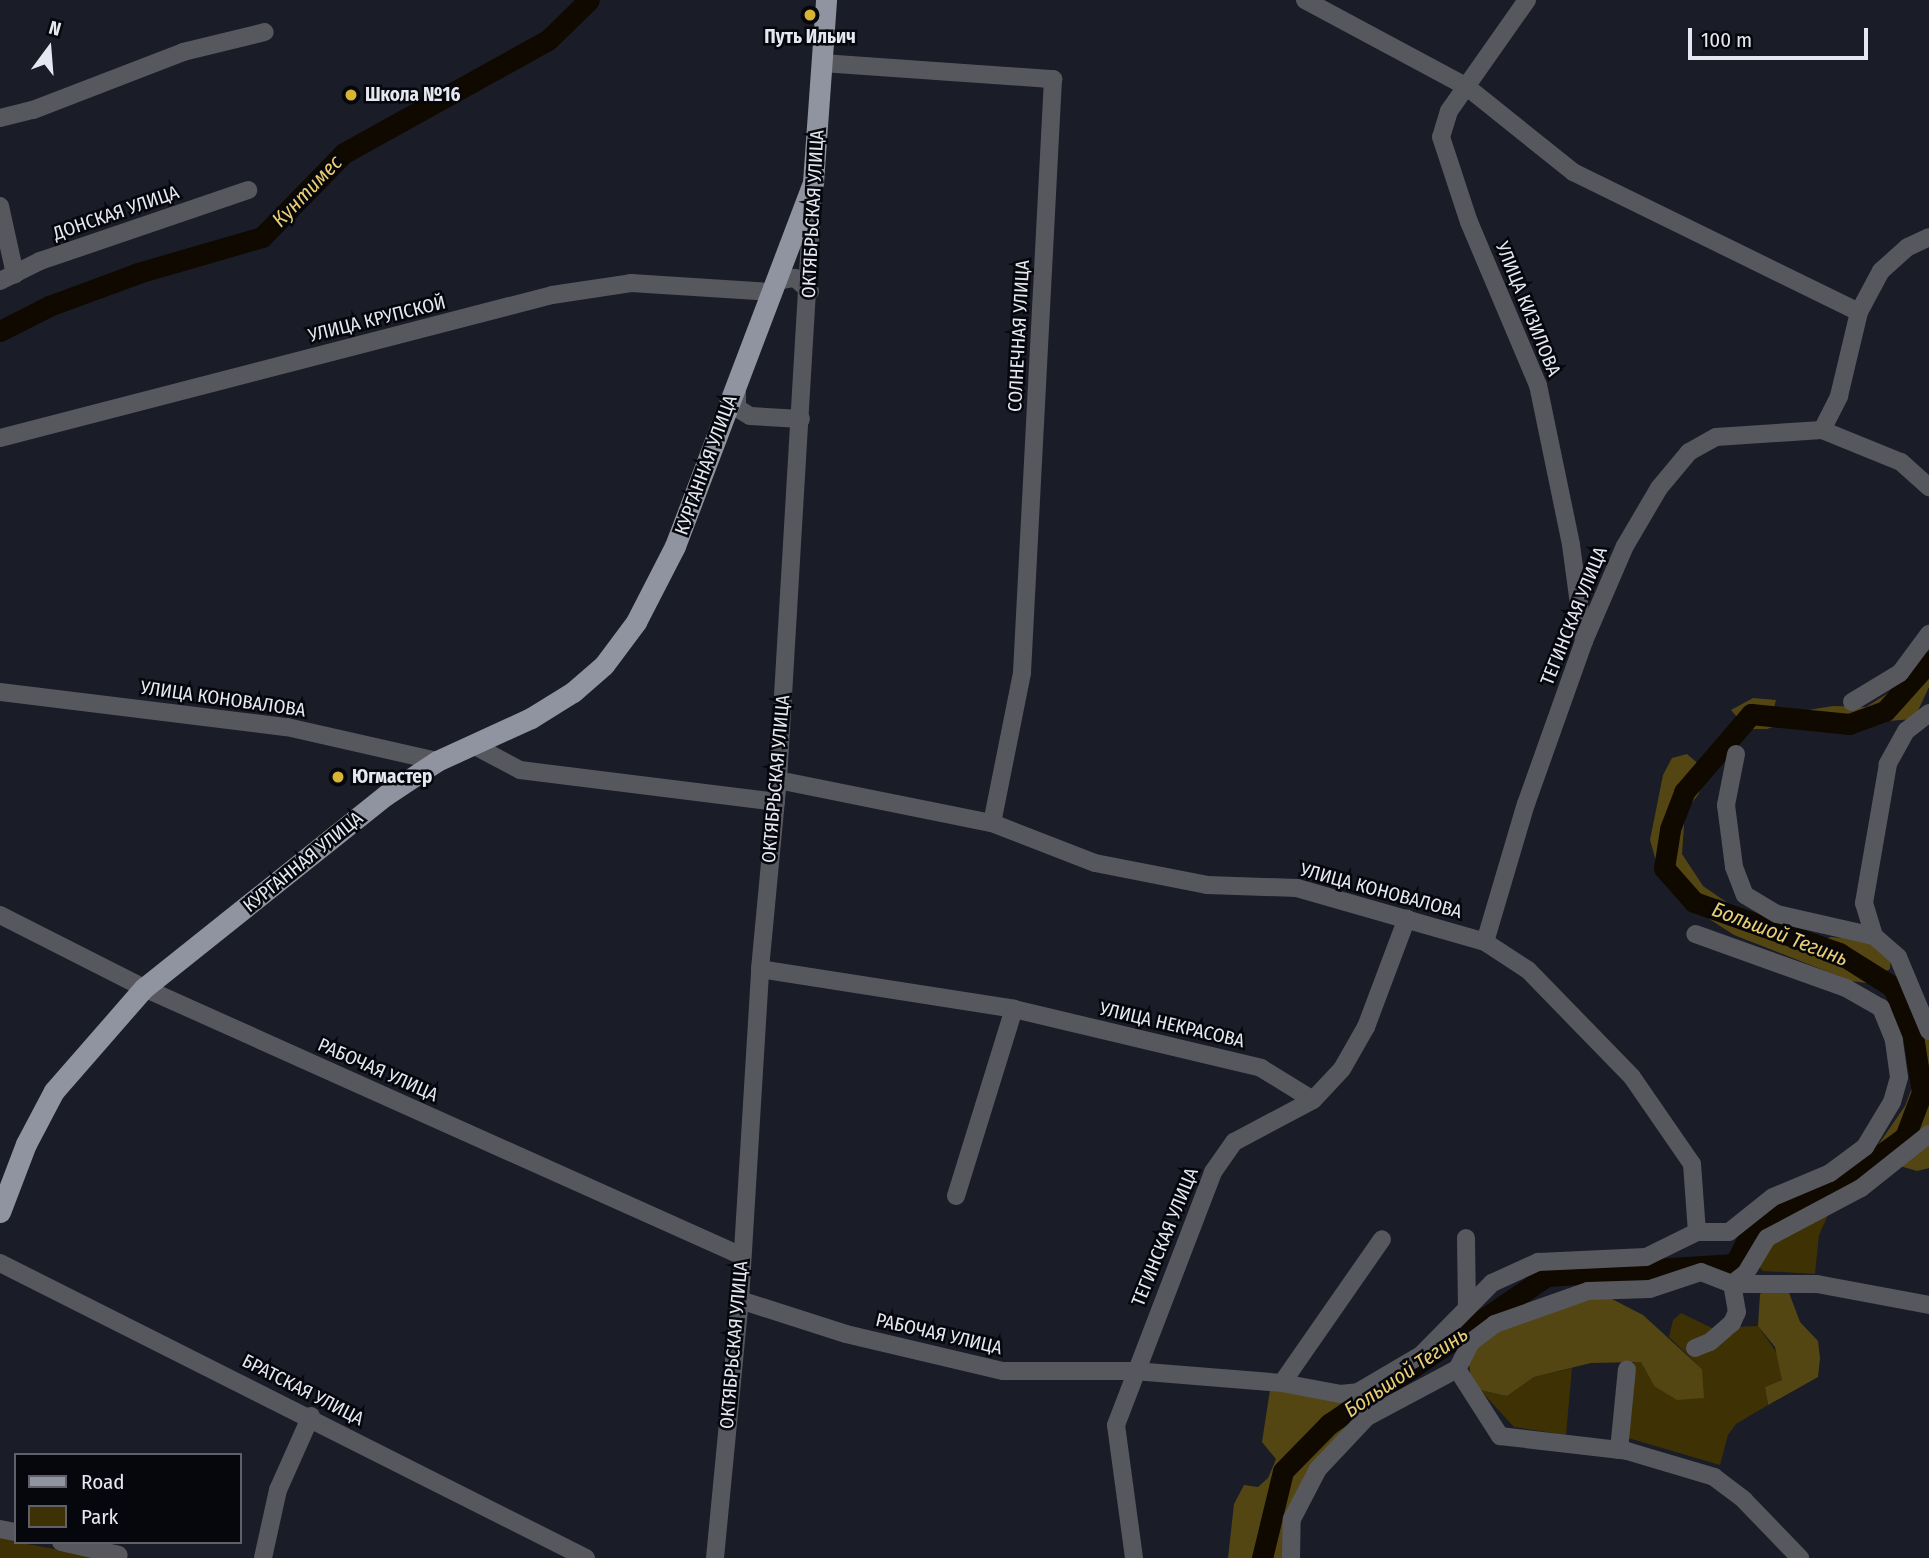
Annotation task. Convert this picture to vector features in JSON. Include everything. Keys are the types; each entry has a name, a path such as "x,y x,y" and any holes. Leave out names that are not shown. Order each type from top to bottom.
{"main road":[{"name":"ОКТЯБРЬСКАЯ УЛИЦА","path":"813,182 826,0"},
{"name":"КУРГАННАЯ УЛИЦА","path":"0,1212 26,1144 54,1091 144,988 386,795 437,761 531,718 604,665 658,582 711,452 813,182"}],"street":[{"path":"1305,0 1467,87 1573,173 1859,312"},
{"name":"УЛИЦА КИЗИЛОВА","path":"1527,0 1449,111 1441,137 1469,222 1538,385 1571,545 1584,641"},
{"path":"0,118 33,110 183,52 265,32"},
{"name":"СОЛНЕЧНАЯ УЛИЦА","path":"822,63 1053,79 1022,673 992,823"},
{"name":"ОКТЯБРЬСКАЯ УЛИЦА","path":"715,1558 740,1300 760,969 778,780 810,291 813,182"},
{"name":"ДОНСКАЯ УЛИЦА","path":"7,277 248,190"},
{"path":"0,206 7,277"},
{"path":"1822,430 1839,396 1859,312 1881,271 1908,247 1929,237"},
{"name":"УЛИЦА КРУПСКОЙ","path":"0,438 552,295 631,284 773,287 795,278 810,291"},
{"name":"КУРГАННАЯ УЛИЦА","path":"738,376 737,408 750,416 801,419"},
{"path":"711,452 725,432 750,416"},
{"name":"ТЕГИНСКАЯ УЛИЦА","path":"1485,942 1526,804 1584,641 1625,546 1659,488 1689,452 1716,437 1822,430 1900,462 1929,487"},
{"path":"1852,702 1900,673 1929,634"},
{"name":"УЛИЦА КОНОВАЛОВА","path":"0,692 287,727 437,761"},
{"path":"1874,936 1864,903 1888,764 1906,731 1929,713"},
{"path":"473,745 520,770 776,802"},
{"path":"1736,754 1726,805 1734,867 1745,895 1777,914 1874,936 1898,957 1929,1031"},
{"name":"УЛИЦА КОНОВАЛОВА","path":"778,780 992,823 1095,863 1207,885 1297,888 1485,942 1528,970 1632,1077 1692,1164 1696,1232"},
{"name":"РАБОЧАЯ УЛИЦА","path":"0,915 144,988 742,1256"},
{"name":"ТЕГИНСКАЯ УЛИЦА","path":"1134,1558 1116,1425 1134,1371 1213,1172 1234,1142 1313,1100 1342,1069 1366,1027 1407,918"},
{"path":"1134,1371 1282,1383 1339,1394 1359,1392 1421,1355 1492,1283 1538,1262 1646,1257 1696,1232 1729,1232 1773,1196 1830,1173 1865,1147 1892,1102 1899,1077 1894,1041 1881,1008 1846,988 1695,934"},
{"name":"УЛИЦА НЕКРАСОВА","path":"760,969 1014,1009 1261,1068 1313,1100"},
{"path":"956,1196 1014,1009"},
{"path":"1695,1348 1732,1323 1746,1280 1767,1238 1861,1188 1929,1134"},
{"path":"1466,1238 1467,1308"},
{"path":"1282,1383 1382,1239"},
{"name":"БРАТСКАЯ УЛИЦА","path":"0,1263 311,1416 586,1558"},
{"path":"1291,1558 1292,1519 1318,1468 1367,1417 1457,1369 1471,1342 1495,1324 1571,1296 1650,1289 1701,1272 1746,1280 1817,1284 1929,1305"},
{"name":"РАБОЧАЯ УЛИЦА","path":"740,1300 846,1334 1003,1371 1134,1371"},
{"path":"1619,1450 1627,1368"},
{"path":"1457,1369 1500,1436 1619,1450 1714,1478 1744,1500 1800,1558"},
{"path":"263,1558 278,1490 311,1416"},
{"path":"73,1544 120,1552"}],"green space":[{"path":"1829,1213 1819,1235 1815,1274 1763,1271 1758,1266 1767,1248"},
{"path":"1681,1313 1712,1328 1758,1326 1781,1359 1782,1380 1765,1387 1768,1405 1736,1424 1728,1435 1720,1465 1628,1438 1634,1362 1641,1362 1654,1386 1702,1369 1669,1337 1673,1320"},
{"path":"1572,1368 1566,1435 1514,1427 1480,1390 1507,1396 1534,1377"},
{"path":"0,1535 14,1541 14,1544 104,1558 0,1558"}],"shaded area":[{"path":"1929,655 1929,687 1914,719 1849,724 1796,719 1767,729 1747,729 1731,710 1753,698 1776,700 1774,708 1790,713 1833,706 1866,707 1906,682"},
{"path":"1687,754 1708,772 1698,795 1685,811 1682,854 1703,886 1745,915 1751,929 1780,944 1802,947 1831,937 1865,940 1891,958 1890,969 1866,983 1851,981 1734,935 1680,900 1660,875 1650,840 1663,775 1672,758"},
{"path":"1892,993 1910,993 1929,1040 1929,1168 1917,1171 1883,1161 1874,1151 1905,1106 1913,1085 1910,1050"},
{"path":"1768,1289 1788,1290 1800,1322 1818,1341 1820,1358 1818,1377 1768,1405 1765,1387 1782,1380 1775,1347 1758,1326 1760,1294"},
{"path":"1608,1297 1643,1315 1702,1369 1704,1398 1677,1400 1654,1386 1641,1362 1591,1363 1534,1377 1507,1396 1480,1390 1471,1379 1468,1357 1484,1334 1566,1300"},
{"path":"1270,1390 1358,1392 1367,1417 1292,1519 1291,1558 1228,1558 1234,1504 1244,1485 1258,1487 1268,1478 1276,1459 1262,1442"}],"waterway":[{"name":"Кунтимес","path":"0,331 49,306 138,273 262,237 344,153 548,40 589,0"},
{"name":"Большой Тегинь","path":"1262,1558 1283,1471 1329,1424 1547,1276 1735,1264 1755,1224 1831,1191 1905,1137 1922,1092 1913,1036 1893,987 1839,953 1694,902 1664,868 1670,829 1684,792 1751,714 1849,724 1885,711 1929,662"}],"place":[{"name":"Путь Ильич","path":"810,15"},
{"name":"Школа №16","path":"351,95"},
{"name":"Югмастер","path":"338,777"}]}
